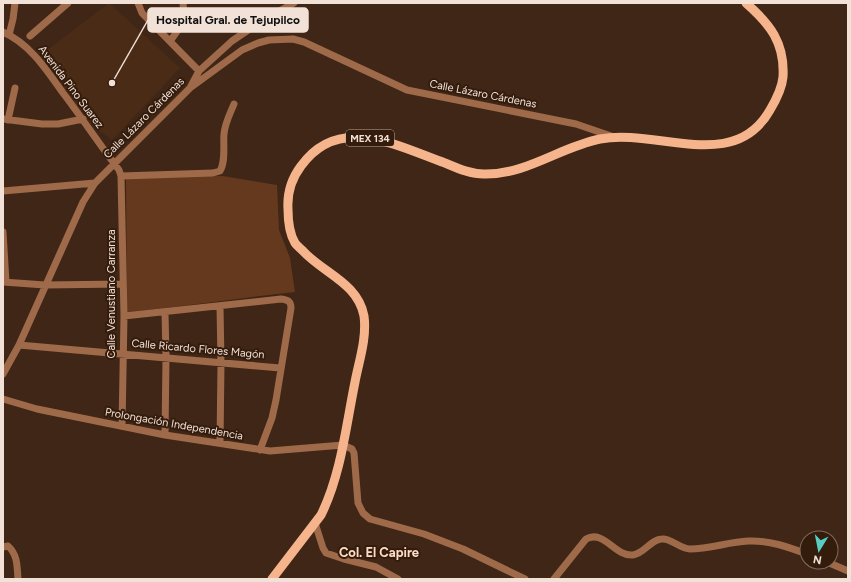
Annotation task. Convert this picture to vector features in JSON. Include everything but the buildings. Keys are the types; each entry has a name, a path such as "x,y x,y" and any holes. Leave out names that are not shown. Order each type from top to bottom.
{"main road":[{"name":"MEX 134","path":"272,579 321,515 331,491 343,445 364,337 364,316 358,301 347,285 308,257 295,243 289,224 288,203 291,182 299,168 310,154 325,143 345,137 367,137 389,143 463,170 480,174 499,174 518,170 571,148 598,139 630,137 714,146 732,142 756,129 767,116 776,100 783,80 783,61 778,41 773,32 760,16 746,3"}],"street":[{"path":"6,33 13,19 15,3"},
{"path":"30,36 68,3"},
{"path":"138,3 142,13 199,71"},
{"path":"170,41 182,24 184,14 183,3"},
{"path":"190,88 199,71 232,41 263,20 294,3"},
{"name":"Avenida Pino Suarez","path":"6,33 23,43 38,60 83,119 114,164"},
{"name":"Calle Lázaro Cárdenas","path":"3,374 19,345 83,202 95,183 190,88 242,50 258,43 280,39 293,39 304,42 408,90 576,124 614,137"},
{"path":"15,88 5,119 42,124 58,124 83,119"},
{"path":"114,164 122,176 213,173 220,171 223,163 225,127 228,116 234,104"},
{"name":"Calle Venustiano Carranza","path":"122,176 124,316 122,426"},
{"path":"3,191 95,183"},
{"path":"3,232 4,282 45,285 123,284"},
{"path":"124,316 285,299 290,303 291,308 272,418 260,450"},
{"path":"220,306 220,443"},
{"path":"165,312 165,435"},
{"name":"Calle Ricardo Flores Magón","path":"19,345 280,368"},
{"name":"Prolongación Independencia","path":"3,399 37,409 165,435 260,450 285,451 343,445"},
{"path":"343,445 353,450 358,504 363,513 370,519 424,534 463,549 525,579"},
{"path":"315,523 322,548 326,553 376,567 398,579"},
{"path":"554,579 586,539 593,536 599,537 620,551 631,555 637,554 660,539 666,539 680,547 688,549 748,541 780,544 799,551"},
{"path":"3,547 8,546 14,554 17,561 18,579"}],"shaded area":[{"path":"109,3 180,68 112,140 93,126 68,98 39,56"},
{"path":"223,176 277,185 279,230 290,258 295,292 127,312 126,177"}],"place":[{"name":"Hospital Gral. de Tejupilco","path":"112,83"}],"district":[{"name":"Col. El Capire","path":"379,552"}]}
